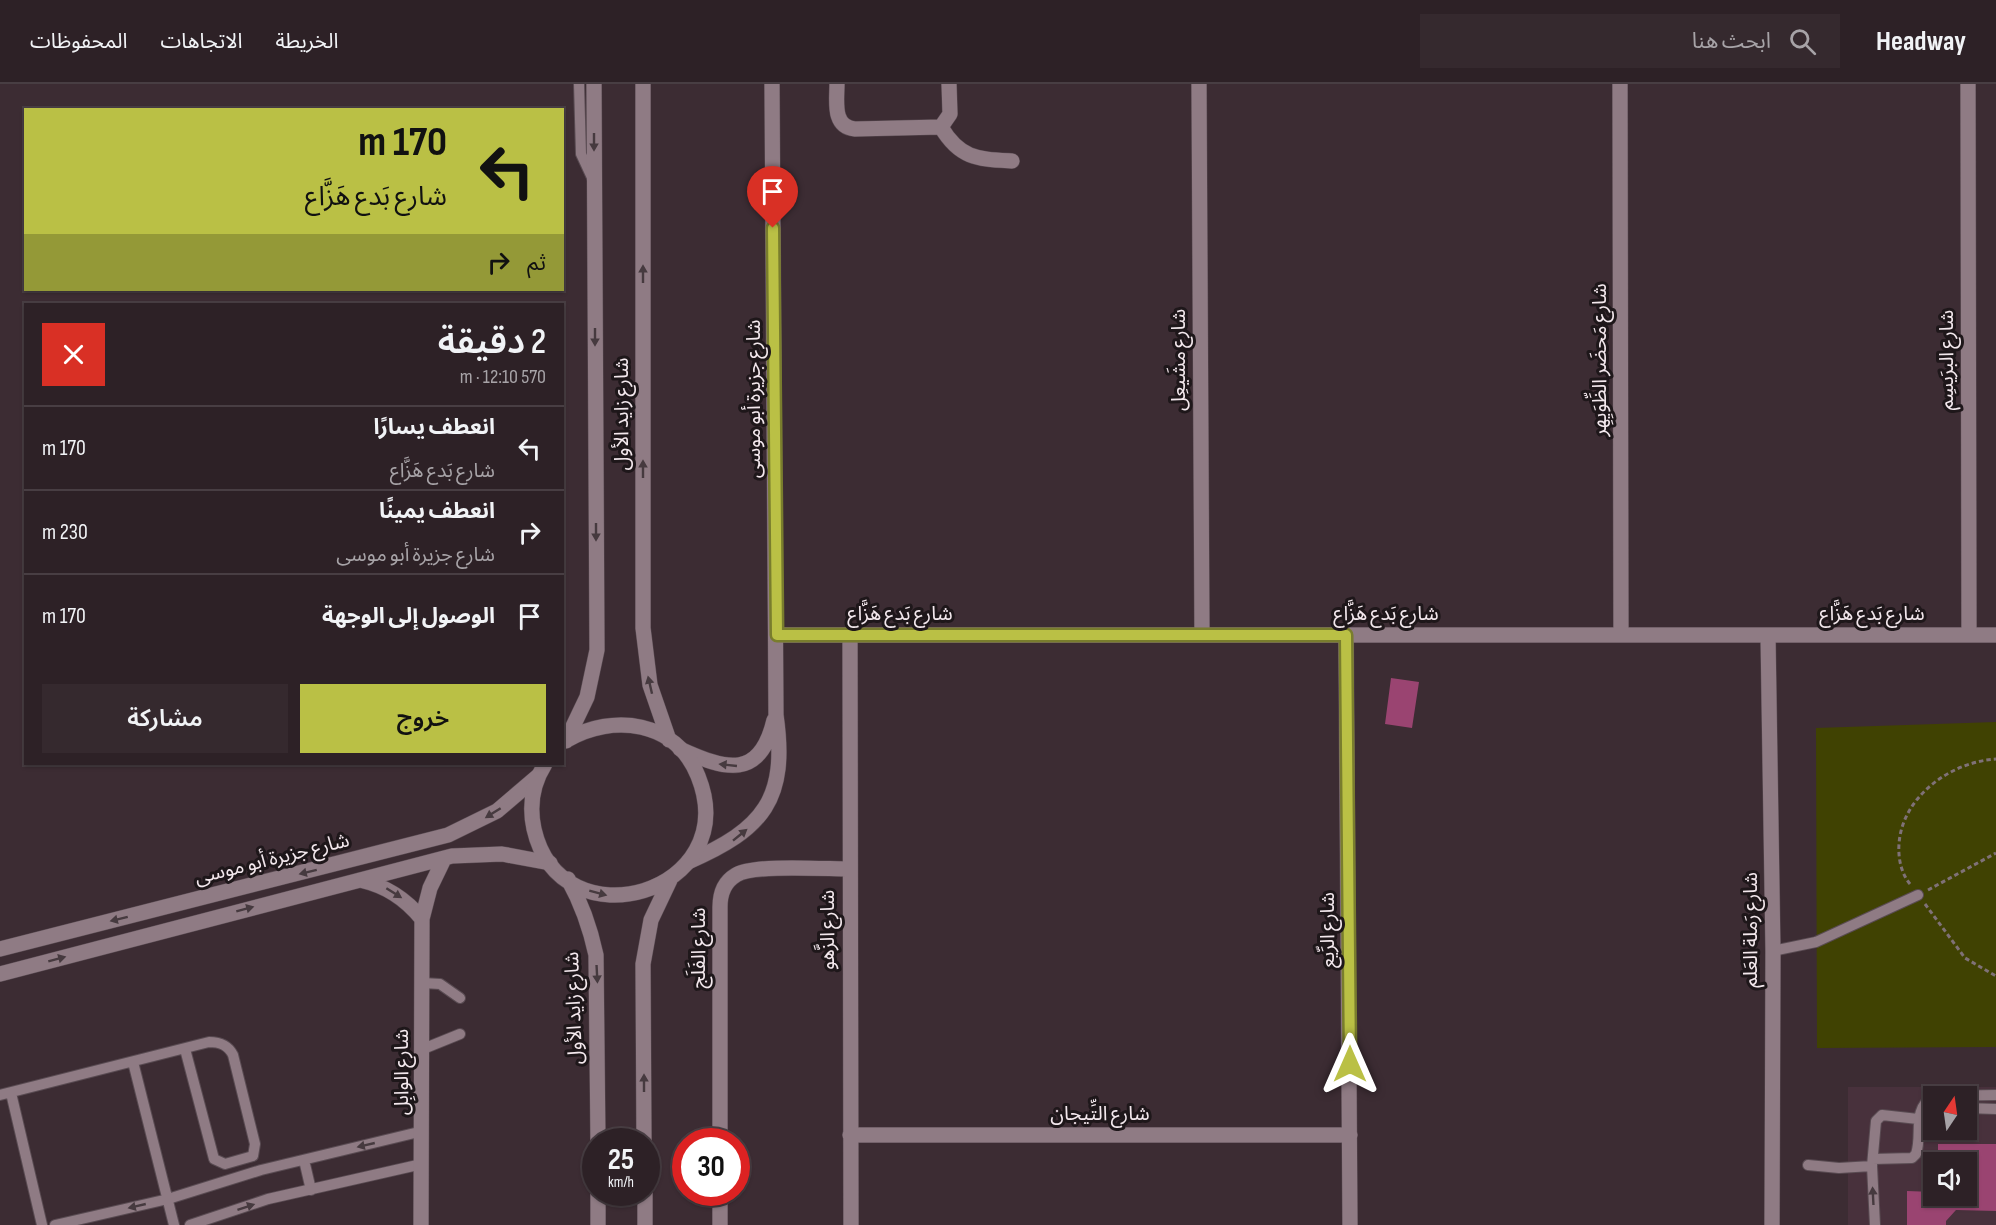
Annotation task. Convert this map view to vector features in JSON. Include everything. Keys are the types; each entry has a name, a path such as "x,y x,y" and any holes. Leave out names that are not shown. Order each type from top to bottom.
{"street":[{"name":"شارع زايد الأول","path":"564,742 587,697 597,650 594,84"},
{"name":"شارع زايد الأول","path":"643,84 643,628 650,685 675,744 696,771 705,804 701,838 688,862"},
{"name":"شارع جزيرة أبو موسى","path":"688,862 736,839 753,824 775,789 780,766 776,715 772,84"},
{"path":"837,84 837,116 842,124 851,129 941,127"},
{"path":"941,127 950,114 949,84"},
{"name":"شارع مشَيعِل","path":"1199,84 1202,635"},
{"name":"شارع مَحضَر الظِّوَيِهِر","path":"1620,84 1621,635"},
{"name":"شارع البرَيسِم","path":"1968,84 1969,635"},
{"path":"941,127 954,145 968,155 976,158 1012,160"},
{"name":"شارع بَدع هَزَّاع","path":"777,635 1996,635"},
{"name":"شارع الزَّهو","path":"850,635 851,1225"},
{"name":"شارع الرِّيع","path":"1346,635 1350,1225"},
{"name":"شارع رَملة العَلم","path":"1768,635 1773,951 1772,1225"},
{"name":"شارع جزيرة أبو موسى","path":"675,744 708,761 743,766 754,762 763,751 776,715"},
{"path":"564,742 594,727 617,724 641,727 675,744"},
{"name":"شارع جزيرة أبو موسى","path":"0,949 448,835 497,811 542,770"},
{"path":"542,770 532,806 533,821 542,850 550,862 568,879 596,893 627,896 650,890 670,879 688,862"},
{"name":"شارع جزيرة أبو موسى","path":"0,974 444,859 502,854 550,862"},
{"name":"شارع الوابِل","path":"421,1225 422,919 430,888 444,859"},
{"name":"شارع الفَلَج","path":"720,1128 720,907 723,888 729,880 746,870 849,869"},
{"name":"شارع زايد الأول","path":"568,879 584,911 596,955 598,1128"},
{"path":"644,1128 643,964 651,920 670,879"},
{"path":"359,880 388,889 412,907 422,919"},
{"name":"شارع التِّيجان","path":"850,1135 1350,1135"},
{"path":"598,1206 598,1225"},
{"path":"645,1206 645,1225"},
{"path":"720,1206 720,1225"}],"lane":[{"path":"579,84 581,154 594,183"},
{"path":"1773,951 1816,942 1918,895"},
{"path":"423,983 440,984 460,998"},
{"path":"423,1049 460,1034"},
{"path":"42,1225 5,1094 185,1049 218,1042 230,1049 255,1144 254,1156 225,1164 214,1159 185,1049"},
{"path":"133,1062 174,1225"},
{"path":"1977,1095 1996,1095"},
{"path":"1808,1165 1839,1168 1911,1158 1916,1154 1918,1119 1923,1108"},
{"path":"1977,1108 1996,1109"},
{"path":"1875,1225 1872,1162 1878,1118 1886,1115 1918,1119"},
{"path":"55,1225 168,1198 304,1160 423,1131"},
{"path":"304,1160 311,1190"},
{"path":"190,1225 268,1199 422,1164"}],"path":[{"path":"1910,806 1953,770 1996,759"},
{"path":"1918,895 1996,853"}],"shaded area":[{"path":"1996,722 1996,1047 1817,1048 1816,728"},
{"path":"1848,1087 1923,1087 1923,1140 1977,1140 1977,1087 1996,1087 1996,1225 1848,1225"}],"building":[{"path":"1391,678 1419,682 1412,728 1385,724"},
{"path":"1938,1144 1996,1144 1996,1211 1956,1210 1946,1221 1946,1225 1907,1225 1907,1191 1923,1192 1923,1206 1977,1206 1977,1152 1938,1152"}],"route":[{"path":"773,228 777,635 1346,635 1350,1064"}]}
